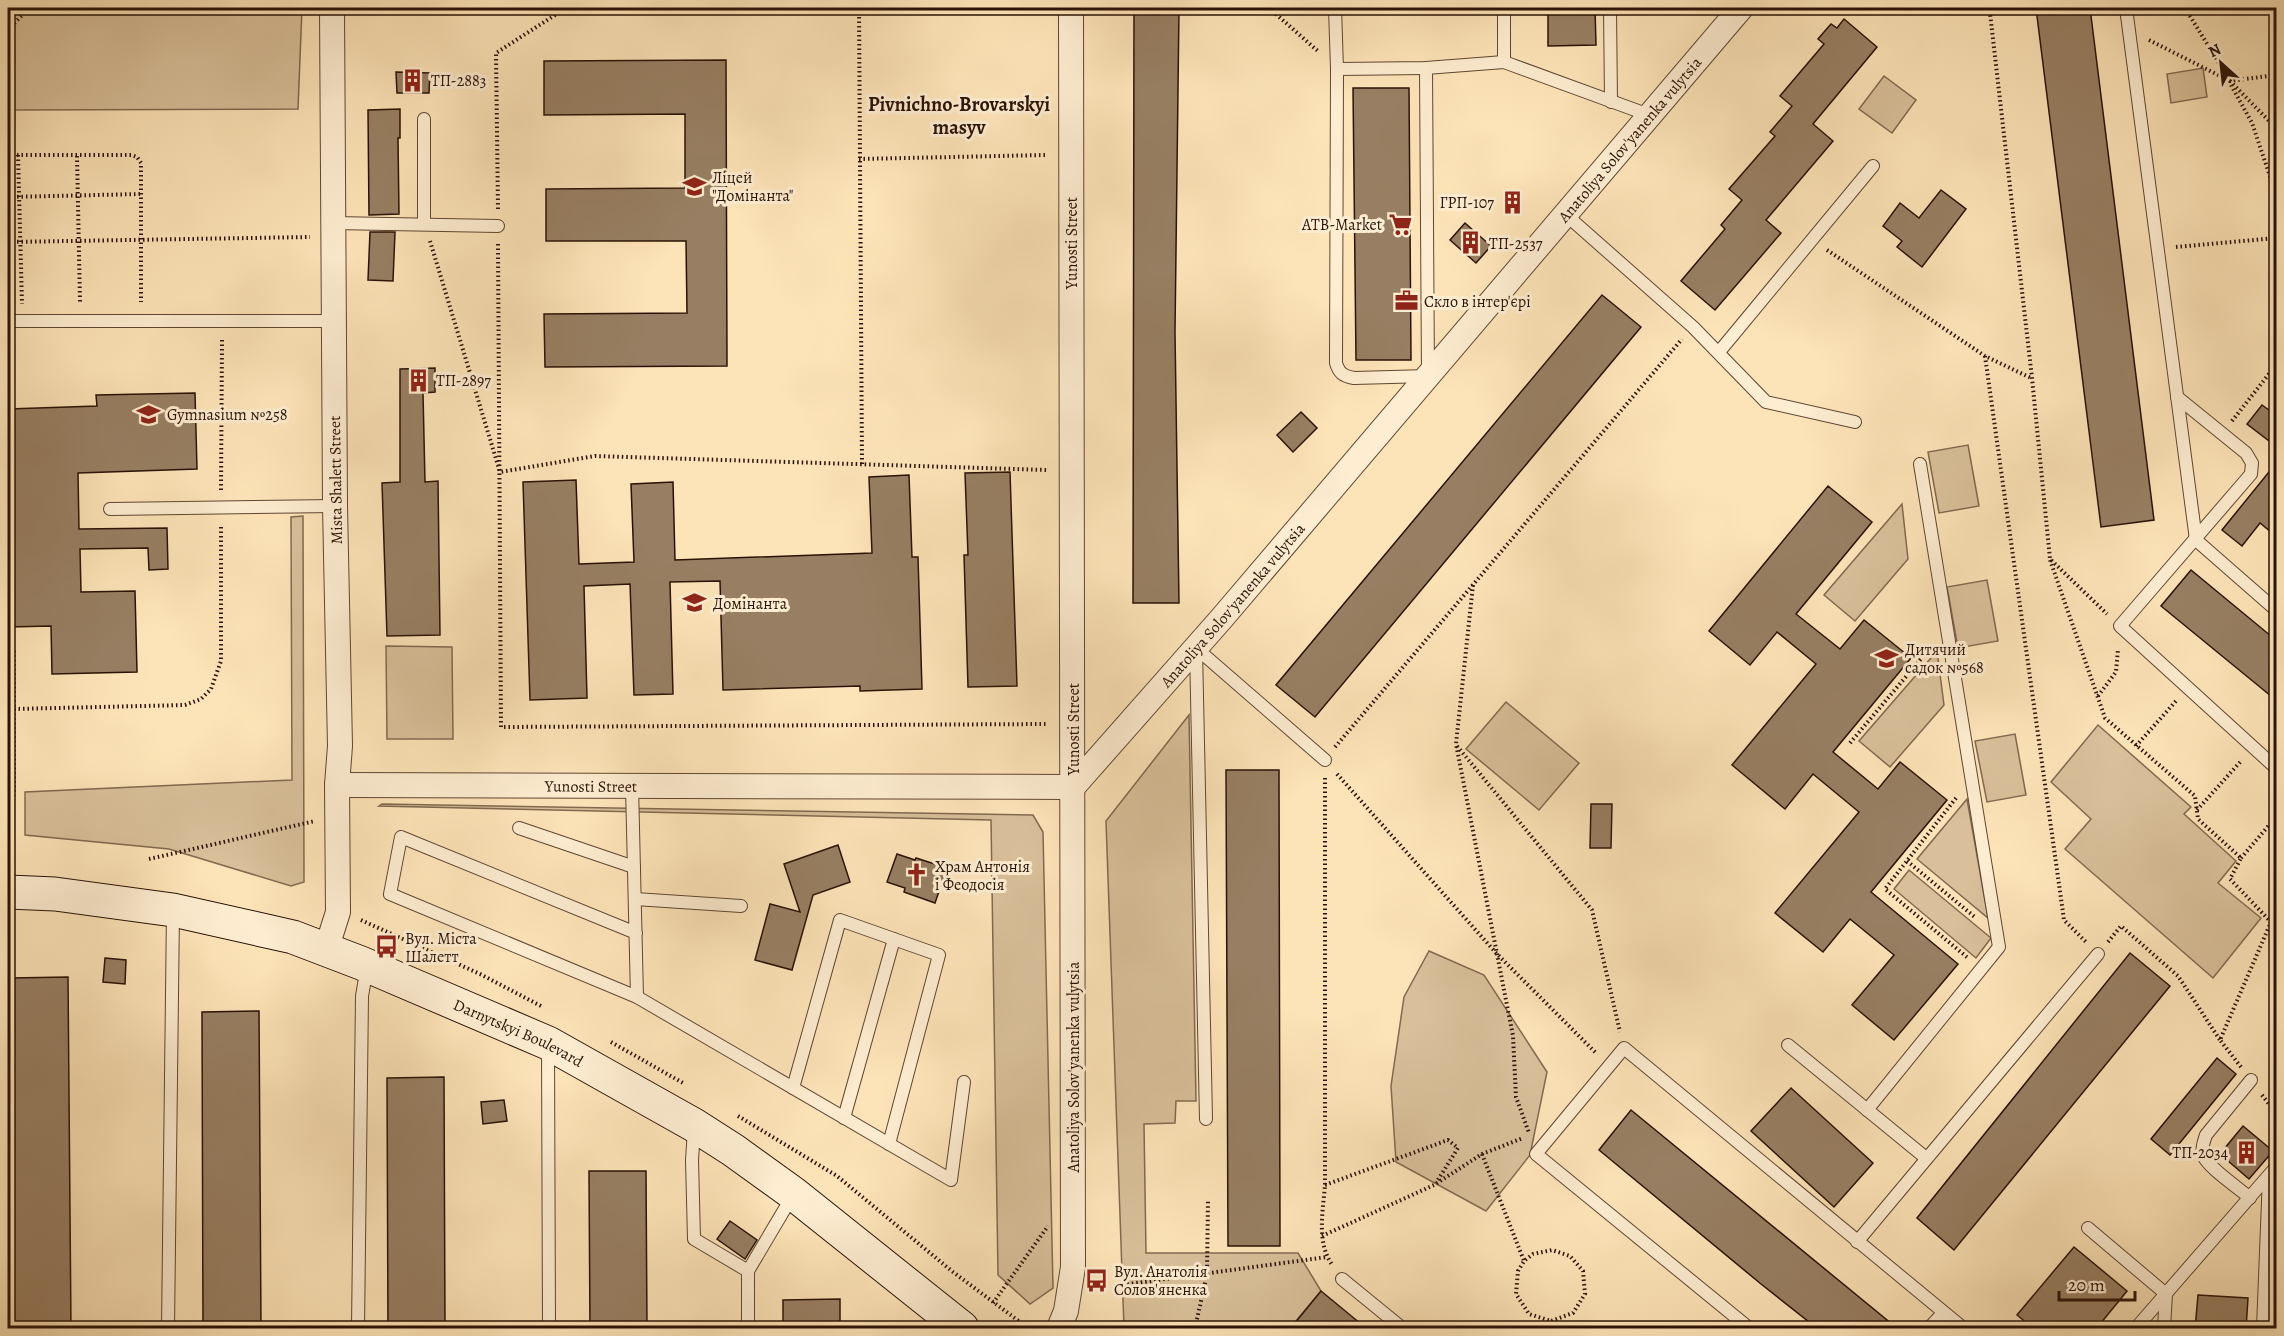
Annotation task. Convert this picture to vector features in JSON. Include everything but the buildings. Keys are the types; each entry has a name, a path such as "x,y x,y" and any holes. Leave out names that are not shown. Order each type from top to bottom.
{"street":[{"name":"Mista Shalett Street","path":"326,950 338,912 337,785 340,746 334,321 324,230 332,8"},
{"name":"Yunosti Street","path":"337,785 1073,787 1071,8"},
{"name":"Anatoliya Solov'yanenka vulytsia","path":"1059,1329 1066,1311 1073,1267 1073,787 1196,648 1741,8"},
{"name":"Darnytskyi Boulevard","path":"8,892 55,894 173,910 293,937 548,1043 694,1125 794,1194 948,1324"}],"lane":[{"path":"1335,8 1337,69 1336,363 1339,371 1345,376 1354,378 1428,376 1426,68"},
{"path":"1504,8 1504,63"},
{"path":"1610,8 1611,102"},
{"path":"2126,8 2196,540 2277,610"},
{"path":"1337,69 1426,68 1504,63 1649,115"},
{"path":"424,119 424,223"},
{"path":"1719,352 1873,166"},
{"path":"1565,214 1693,327 1766,402 1855,422"},
{"path":"324,230 424,223 498,226"},
{"path":"8,321 334,321"},
{"path":"2177,397 2246,453 2252,463 2251,474 2120,626 2277,768"},
{"path":"1867,1110 1999,947 1920,464"},
{"path":"110,509 335,506"},
{"path":"1196,648 1324,760"},
{"path":"1196,648 1206,1119"},
{"path":"632,786 637,997"},
{"path":"519,828 634,867"},
{"path":"636,933 401,837 390,894 637,997 951,1180 964,1082"},
{"path":"635,899 741,906"},
{"path":"168,1329 173,910"},
{"path":"793,1088 840,920 939,955 889,1144"},
{"path":"844,1118 894,939"},
{"path":"1857,1242 2098,954"},
{"path":"358,1329 362,996 367,966"},
{"path":"548,1043 549,1329"},
{"path":"1788,1045 1926,1158"},
{"path":"1749,1329 1536,1154 1624,1048 1963,1329"},
{"path":"2250,1198 2209,1164 2203,1156 2202,1146 2206,1135 2251,1080"},
{"path":"694,1125 692,1160 694,1239 747,1271"},
{"path":"2136,1329 2273,1171"},
{"path":"2263,1329 2273,1171"},
{"path":"748,1329 747,1271 794,1194"},
{"path":"2088,1228 2166,1294"},
{"path":"1342,1279 1402,1329"},
{"path":"2164,1329 2166,1294"},
{"path":"1929,1329 1943,1313"}],"path":[{"path":"8,30 29,8"},
{"path":"566,8 496,53 501,727 1046,723"},
{"path":"859,8 862,464"},
{"path":"1269,8 1337,69"},
{"path":"1975,8 1990,13"},
{"path":"1991,8 2050,560 2105,718 2195,796 2198,819 2241,858"},
{"path":"2185,8 2230,81 2252,123 2277,202"},
{"path":"2129,30 2230,81 2277,128"},
{"path":"2230,81 2277,75"},
{"path":"8,155 131,155 137,158 141,164 141,321"},
{"path":"18,155 22,321"},
{"path":"859,159 1045,155"},
{"path":"77,156 81,321"},
{"path":"8,197 141,194"},
{"path":"424,223 500,472"},
{"path":"8,242 141,239 324,230"},
{"path":"2158,248 2277,238"},
{"path":"1813,241 1985,356 2032,378"},
{"path":"14,710 186,705 201,699 211,689 220,661 222,321"},
{"path":"1342,1279 1327,1257 1322,1236 1325,1185 1324,760 1693,327"},
{"path":"1985,356 2064,920 2098,954 2121,926 2178,976 2220,1040 2277,1113"},
{"path":"2222,434 2277,365"},
{"path":"500,472 595,456 1072,470"},
{"path":"2050,560 2120,626 2116,672 2098,696"},
{"path":"1322,1236 1434,1185 1482,1154 1530,1135 1516,1097 1513,1036 1456,744 1473,584"},
{"path":"1850,743 1947,628"},
{"path":"8,848 10,848 14,789 14,648"},
{"path":"8,684 14,684"},
{"path":"2136,746 2188,688"},
{"path":"1456,744 1592,910 1624,1048"},
{"path":"2197,811 2253,747"},
{"path":"1324,760 1497,954 1609,1066"},
{"path":"1972,779 1885,889 1982,969"},
{"path":"8,789 14,789"},
{"path":"2277,817 2241,858 2229,879 2277,927"},
{"path":"149,859 316,820"},
{"path":"1907,861 1997,936"},
{"path":"2220,1040 2271,922"},
{"path":"1325,1185 1448,1140 1458,1149 1434,1185"},
{"path":"1482,1154 1524,1261"},
{"path":"1195,1329 1207,1274 1208,1200"},
{"path":"993,1303 1051,1222"},
{"path":"1552,1250 1570,1256 1583,1271 1585,1294 1573,1313 1551,1321 1529,1314 1516,1294 1518,1271 1524,1261 1533,1254 1552,1250"},
{"path":"1114,1286 1327,1257"},
{"path":"1546,1329 1551,1321"}],"shaded area":[{"path":"8,8 302,8 298,109 8,110"},
{"path":"2203,68 2207,97 2171,103 2167,74"},
{"path":"1884,76 1916,100 1892,133 1859,109"},
{"path":"1968,445 1979,506 1939,513 1928,452"},
{"path":"1902,504 1908,559 1855,621 1824,595"},
{"path":"303,516 304,882 291,886 169,849 25,835 25,792 292,780 291,517"},
{"path":"1987,580 1998,641 1958,648 1947,587"},
{"path":"386,646 452,647 453,739 387,739"},
{"path":"1937,651 1944,705 1890,767 1859,741"},
{"path":"1506,702 1579,763 1539,810 1466,749"},
{"path":"1189,715 1196,1101 1176,1101 1175,1123 1144,1124 1146,1253 1298,1253 1321,1291 1290,1328 1124,1328 1106,821"},
{"path":"2098,725 2191,807 2184,814 2236,861 2218,883 2261,918 2213,978 2065,849 2091,819 2051,782"},
{"path":"2015,734 2026,795 1987,802 1975,741"},
{"path":"1967,799 1988,918 1917,859"},
{"path":"382,804 1033,815 1043,832 1053,1288 1030,1304 998,1275 991,820 379,806"},
{"path":"1909,870 1991,938 1976,958 1894,889"},
{"path":"1429,951 1484,975 1547,1072 1530,1155 1486,1211 1396,1162 1391,1086 1404,997"}],"place":[{"name":"ТП-2883","path":"413,80"},
{"name":"Ліцей \"Домінанта\"","path":"694,186"},
{"name":"ГРП-107","path":"1512,202"},
{"name":"ATB-Market","path":"1400,224"},
{"name":"ТП-2537","path":"1471,243"},
{"name":"Скло в інтер'єрі","path":"1406,301"},
{"name":"ТП-2897","path":"418,380"},
{"name":"Gymnasium №258","path":"149,414"},
{"name":"Домінанта","path":"695,603"},
{"name":"Дитячий садок №568","path":"1887,658"},
{"name":"Храм Антонія і Феодосія","path":"917,875"},
{"name":"Вул. Міста Шалетт","path":"387,947"},
{"name":"ТП-2034","path":"2246,1152"},
{"name":"Вул. Анатолія Солов'яненка","path":"1096,1280"}],"district":[{"name":"Pivnichno-Brovarskyi masyv","path":"959,116"}]}
